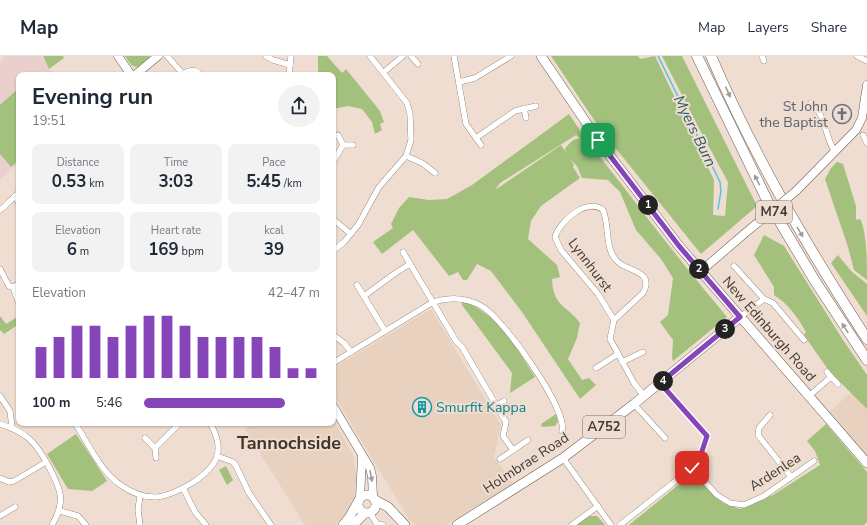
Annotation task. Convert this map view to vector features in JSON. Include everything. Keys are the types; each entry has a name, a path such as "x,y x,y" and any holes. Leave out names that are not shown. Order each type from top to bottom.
{"highway":[{"name":"M74","path":"697,56 768,202 815,282 867,360"},
{"name":"M74","path":"712,56 743,125 781,200 824,272 867,339"}],"main road":[{"name":"New Edinburgh Road","path":"541,56 598,140 701,271 867,463"},
{"name":"Holmbrae Road","path":"457,525 563,458 634,404 740,317"},
{"path":"343,525 352,514 359,500 368,495 395,514 405,525"},
{"path":"353,525 370,512 376,505 374,499"},
{"path":"359,500 359,508 370,512 382,510 395,514"}],"street":[{"path":"118,56 129,72"},
{"path":"139,72 158,56"},
{"path":"167,56 180,72"},
{"path":"266,56 273,60 290,65"},
{"path":"289,72 291,56"},
{"path":"336,248 351,234 379,187 406,156 411,140 409,108 406,100 370,56"},
{"path":"384,72 402,56"},
{"path":"411,56 418,64"},
{"path":"454,56 466,124 481,145"},
{"path":"459,82 475,78 511,56"},
{"path":"857,56 867,61"},
{"path":"187,72 191,70 197,72"},
{"path":"701,271 796,190 856,130 864,117 867,85"},
{"path":"811,103 816,107 825,121 828,141 835,152"},
{"path":"476,138 516,111 536,106"},
{"path":"524,108 526,118"},
{"path":"336,156 342,145 338,135"},
{"path":"863,135 867,143"},
{"path":"342,145 353,145"},
{"path":"406,156 422,163 435,173"},
{"path":"0,210 11,203 16,196"},
{"name":"Lynnhurst","path":"590,205 604,210 607,218 611,251 618,262 642,274 646,281 646,287 643,292 614,320 598,294 561,250 555,237 558,228 584,207 590,205"},
{"path":"336,222 351,234"},
{"path":"402,252 456,341 462,347 506,422 503,436 513,450"},
{"path":"364,296 410,264"},
{"path":"734,266 764,299 773,303 804,340"},
{"path":"0,269 8,284 12,287 16,296"},
{"path":"12,287 16,285"},
{"path":"357,285 385,331"},
{"path":"336,361 433,302 450,298 466,299 484,307 497,318 508,332 553,399 562,418 562,431"},
{"path":"740,317 764,299"},
{"path":"614,320 610,339 634,383 644,396"},
{"path":"336,337 344,343 351,352"},
{"path":"622,362 643,352"},
{"path":"596,368 618,354"},
{"path":"827,372 838,384"},
{"path":"809,396 831,377"},
{"path":"620,525 692,468 700,457 707,436 660,383"},
{"path":"0,396 10,411 12,428"},
{"path":"496,406 504,401"},
{"path":"634,404 665,438"},
{"path":"336,411 372,476 374,499"},
{"path":"770,415 759,428 758,435 791,477"},
{"path":"0,424 12,428 29,437 35,444 60,487 60,511 52,525"},
{"path":"77,426 102,468 111,478 123,487 140,495 151,497 168,496 206,474 214,464 217,456 218,441 211,426"},
{"path":"155,448 177,426"},
{"path":"144,438 155,448 156,458"},
{"path":"500,459 528,440"},
{"path":"217,456 233,462 249,493 271,525"},
{"path":"359,500 362,456"},
{"path":"563,458 611,525"},
{"name":"Ardenlea","path":"692,468 717,495 730,503 744,505 764,496 814,461"},
{"path":"0,478 8,482 14,481 46,462"},
{"path":"183,488 195,512 206,525"},
{"path":"140,495 138,510 140,525"},
{"path":"572,525 598,506"},
{"path":"0,516 15,507"},
{"path":"60,511 78,516 86,525"},
{"path":"370,512 376,525 383,525"}],"shaded area":[{"path":"5,56 41,56 52,72 16,72 16,166 0,179 0,64"},
{"path":"431,309 501,425 494,457 513,483 446,525 415,525 409,519 336,399 336,366"},
{"path":"855,389 867,406 867,454 830,411"},
{"path":"336,424 353,455 357,480 354,498 346,514 336,525 305,525 245,429 250,426 336,426"}],"green space":[{"path":"43,56 63,56 64,58 49,69"},
{"path":"125,56 150,57 140,66 136,67 131,65"},
{"path":"318,56 327,56 342,73 346,69 380,111 384,122 380,124 382,130 375,134 372,122 362,109 348,106 336,108 336,72 318,72"},
{"path":"551,56 638,56 640,59 655,56 714,180 713,215 725,216 728,182 662,56 682,56 757,206 701,254 601,130"},
{"path":"16,91 16,163 11,167 0,154 0,105"},
{"path":"569,114 648,219 727,317 673,361 673,340 660,322 668,315 673,278 661,259 636,230 620,192 608,180 582,178 577,166 570,159 580,178 541,206 531,221 528,239 557,265 560,277 552,279 555,295 562,305 580,323 577,338 568,359 582,380 589,378 596,385 580,399 522,312 491,271 477,264 467,280 463,280 458,272 449,276 413,230 382,254 373,242 393,228 391,224 399,208 409,197 429,200 447,199 472,185","holes":["576,135 580,138 573,140 565,148 566,152 561,145 495,190 500,183"]},
{"path":"837,162 843,164 856,206 856,220 860,219 864,231 867,280 854,270 848,247 825,179 831,168"},
{"path":"764,235 784,246 843,340 867,375 867,409 829,371 804,335 806,332 796,316 784,302 774,295 774,287 754,255"},
{"path":"838,255 851,271 867,284 867,316 831,263"},
{"path":"462,301 475,306 496,322 513,342 535,377 510,393 512,373 462,305"},
{"path":"0,316 6,324 16,318 16,326 4,334 0,330"},
{"path":"556,414 558,422 555,426 542,427 541,424"},
{"path":"826,424 867,472 867,522 864,525 629,525 693,473 723,503 740,509 773,495 820,465 815,451 807,441"},
{"path":"76,434 107,481 92,491 68,489 47,454"},
{"path":"226,466 233,480 227,485 219,470"},
{"path":"589,516 597,516 605,525 576,525"}],"waterway":[{"name":"Myers Burn","path":"658,56 720,182 721,191 718,209"}],"place":[{"name":"St John the Baptist","path":"842,114"},
{"name":"Smurfit Kappa","path":"422,407"}],"district":[{"name":"Tannochside","path":"289,443"}],"route":[{"path":"598,140 679,246 740,317 709,341 660,383 707,436 706,444 700,457 692,468"}]}
